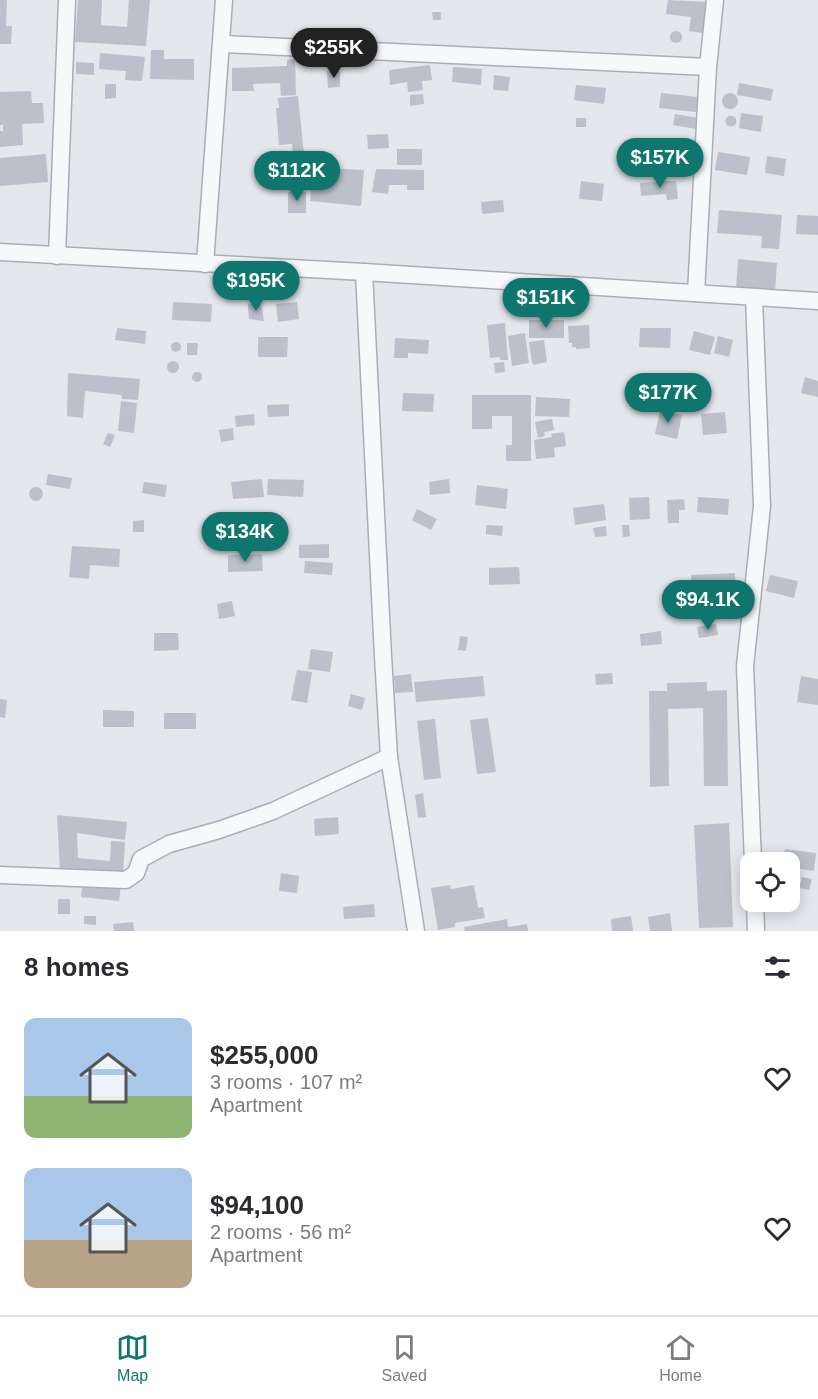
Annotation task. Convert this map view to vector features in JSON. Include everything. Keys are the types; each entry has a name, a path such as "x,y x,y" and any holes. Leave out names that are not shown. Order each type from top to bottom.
{"street":[{"path":"57,256 67,0"},
{"path":"205,264 224,0"},
{"path":"696,293 708,67 715,0"},
{"path":"222,44 708,67"},
{"path":"0,252 364,272 818,301"},
{"path":"364,272 389,757 416,931"},
{"path":"753,852 745,666 762,506 754,297"},
{"path":"0,875 126,880 136,873 141,859 169,844 273,811 389,757"},
{"path":"755,912 756,931"}],"building":[{"path":"0,0 7,0 6,26 12,26 11,44 0,44"},
{"path":"78,0 102,0 101,25 127,27 129,0 150,0 146,46 75,42"},
{"path":"668,0 708,2 703,33 689,31 691,17 666,14"},
{"path":"432,12 441,12 441,20 433,20"},
{"path":"678,31 681,32 681,42 674,43 671,42 670,35 671,32"},
{"path":"151,50 164,50 164,59 194,59 194,80 150,79"},
{"path":"100,53 145,57 142,81 125,80 126,71 99,69"},
{"path":"295,59 296,95 281,96 280,83 253,84 254,91 232,91 232,68 287,66 287,60"},
{"path":"76,62 94,63 94,75 76,74"},
{"path":"430,65 432,80 422,81 423,90 408,92 407,82 390,85 389,70"},
{"path":"453,67 482,69 481,85 452,82"},
{"path":"327,71 340,71 340,87 328,88"},
{"path":"494,75 510,77 508,91 493,90"},
{"path":"739,83 773,89 771,101 737,95"},
{"path":"105,84 116,84 116,98 105,99"},
{"path":"576,85 606,88 604,104 574,100"},
{"path":"31,91 32,103 43,103 44,123 22,124 23,145 0,147 0,131 3,131 3,125 0,125 0,92"},
{"path":"661,93 698,97 696,112 659,108"},
{"path":"730,93 736,95 738,101 736,107 730,109 724,107 722,101 724,95"},
{"path":"423,94 424,104 410,106 410,95"},
{"path":"298,96 304,154 293,155 292,144 279,145 276,108 279,108 278,98"},
{"path":"741,113 763,116 761,132 739,128"},
{"path":"675,114 699,118 696,129 673,125"},
{"path":"731,116 735,117 735,125 731,126 727,125 726,121 727,117"},
{"path":"576,118 586,118 586,127 576,127"},
{"path":"388,134 389,148 368,149 367,135"},
{"path":"397,149 422,149 422,165 397,165"},
{"path":"718,152 750,157 747,175 715,170"},
{"path":"46,154 48,182 0,186 0,158"},
{"path":"767,156 786,159 784,176 765,173"},
{"path":"309,167 364,170 361,206 310,201 311,190 306,190"},
{"path":"376,169 424,170 424,190 407,190 407,185 389,185 388,194 372,192"},
{"path":"581,181 604,184 602,201 579,199"},
{"path":"676,181 678,199 667,200 666,194 641,196 640,183"},
{"path":"288,192 306,192 306,213 288,213"},
{"path":"503,200 504,212 482,214 481,202"},
{"path":"719,210 782,215 779,249 761,248 762,236 717,233"},
{"path":"797,215 818,216 818,235 796,234"},
{"path":"738,259 777,263 775,291 736,288"},
{"path":"173,302 212,304 211,322 172,320"},
{"path":"297,302 299,319 278,322 276,304"},
{"path":"248,304 261,304 264,321 249,319"},
{"path":"529,320 564,320 564,338 529,338"},
{"path":"505,323 508,360 500,360 500,357 490,358 487,325"},
{"path":"589,325 590,348 572,347 572,343 569,343 568,326"},
{"path":"117,328 146,331 145,344 115,340"},
{"path":"640,328 671,328 670,348 639,347"},
{"path":"694,331 715,337 710,355 689,350"},
{"path":"525,333 529,363 512,366 508,336"},
{"path":"718,336 733,340 729,357 714,353"},
{"path":"258,337 288,337 287,357 258,357"},
{"path":"395,338 429,340 428,354 408,353 408,358 394,358"},
{"path":"544,340 547,362 534,365 529,342"},
{"path":"176,342 180,343 180,351 176,352 172,351 171,347 172,343"},
{"path":"187,343 198,343 197,355 187,355"},
{"path":"173,361 179,367 173,373 167,367"},
{"path":"504,362 505,372 495,373 494,363"},
{"path":"197,372 201,373 201,381 197,382 193,381 192,377 193,373"},
{"path":"68,373 140,379 138,400 122,399 122,395 85,391 83,418 67,416"},
{"path":"805,377 818,381 818,397 801,393"},
{"path":"403,393 434,394 433,412 402,411"},
{"path":"472,395 531,395 531,461 506,461 506,445 512,445 512,416 492,416 492,429 472,429"},
{"path":"536,397 570,399 569,417 535,416"},
{"path":"121,401 137,403 134,433 118,431"},
{"path":"289,404 289,416 268,417 267,405"},
{"path":"660,410 682,415 677,439 655,434"},
{"path":"725,412 727,433 703,435 701,414"},
{"path":"254,414 255,425 236,427 235,416"},
{"path":"552,419 554,430 544,432 545,436 538,438 535,422"},
{"path":"233,428 234,440 221,442 219,430"},
{"path":"564,432 566,446 554,448 555,457 536,459 534,440"},
{"path":"108,433 115,435 110,447 103,444"},
{"path":"48,474 72,478 70,489 46,485"},
{"path":"262,479 264,497 233,499 231,482"},
{"path":"268,479 304,480 303,497 267,495"},
{"path":"449,479 450,493 430,495 429,482"},
{"path":"144,482 167,485 165,497 142,493"},
{"path":"477,485 508,489 506,509 475,505"},
{"path":"36,487 41,489 43,494 41,499 36,501 31,499 29,494 31,489"},
{"path":"649,497 650,519 630,520 629,498"},
{"path":"698,497 729,499 728,515 697,512"},
{"path":"684,499 685,510 679,510 679,523 668,523 667,500"},
{"path":"604,504 606,520 575,525 573,508"},
{"path":"417,509 437,519 431,530 412,520"},
{"path":"144,520 144,532 133,532 133,521"},
{"path":"486,525 503,526 502,536 486,534"},
{"path":"622,525 629,525 630,536 623,537"},
{"path":"606,526 607,536 595,537 593,528"},
{"path":"329,544 329,558 299,558 299,545"},
{"path":"72,546 120,549 119,567 90,565 89,579 69,577"},
{"path":"262,554 263,571 228,572 228,555"},
{"path":"305,561 333,563 332,575 304,573"},
{"path":"519,567 520,584 489,585 489,568"},
{"path":"735,573 736,592 691,594 691,575"},
{"path":"770,575 798,581 794,598 766,591"},
{"path":"232,601 235,616 219,619 217,604"},
{"path":"716,624 718,635 699,638 697,627"},
{"path":"661,631 662,644 641,646 640,634"},
{"path":"154,633 178,633 179,650 154,651"},
{"path":"460,636 468,637 466,651 458,650"},
{"path":"311,649 333,652 330,672 308,669"},
{"path":"297,670 312,672 307,703 291,700"},
{"path":"612,673 613,684 596,685 595,674"},
{"path":"411,674 413,692 395,693 394,676"},
{"path":"483,676 485,696 416,702 414,682"},
{"path":"801,676 818,679 818,705 797,702"},
{"path":"707,682 707,691 727,690 728,786 704,786 703,708 668,709 669,786 650,787 649,691 667,691 667,683"},
{"path":"351,694 365,698 362,710 348,706"},
{"path":"0,699 7,700 5,718 0,717"},
{"path":"103,710 134,711 134,727 103,727"},
{"path":"164,713 196,713 196,729 164,729"},
{"path":"488,718 496,772 477,774 470,720"},
{"path":"435,719 441,778 424,780 417,721"},
{"path":"423,793 426,817 418,818 415,795"},
{"path":"57,815 127,822 125,840 77,833 78,858 110,861 111,841 125,842 123,875 60,870"},
{"path":"338,817 339,834 315,836 314,819"},
{"path":"729,823 733,927 699,928 694,825"},
{"path":"785,849 816,853 814,871 800,869 800,852 785,852"},
{"path":"281,873 299,876 297,893 279,891"},
{"path":"802,877 812,879 809,890 800,888"},
{"path":"83,881 121,885 119,901 81,897"},
{"path":"450,885 451,889 474,885 478,908 483,907 485,918 455,923 455,927 438,930 431,888"},
{"path":"58,899 70,899 70,914 58,914"},
{"path":"374,904 375,917 344,919 343,907"},
{"path":"670,913 672,931 650,931 648,917"},
{"path":"84,916 96,916 96,925 84,924"},
{"path":"631,916 633,931 612,931 611,919"},
{"path":"507,919 508,927 527,924 528,931 465,931 464,927"},
{"path":"133,922 134,931 114,931 113,924"}]}
